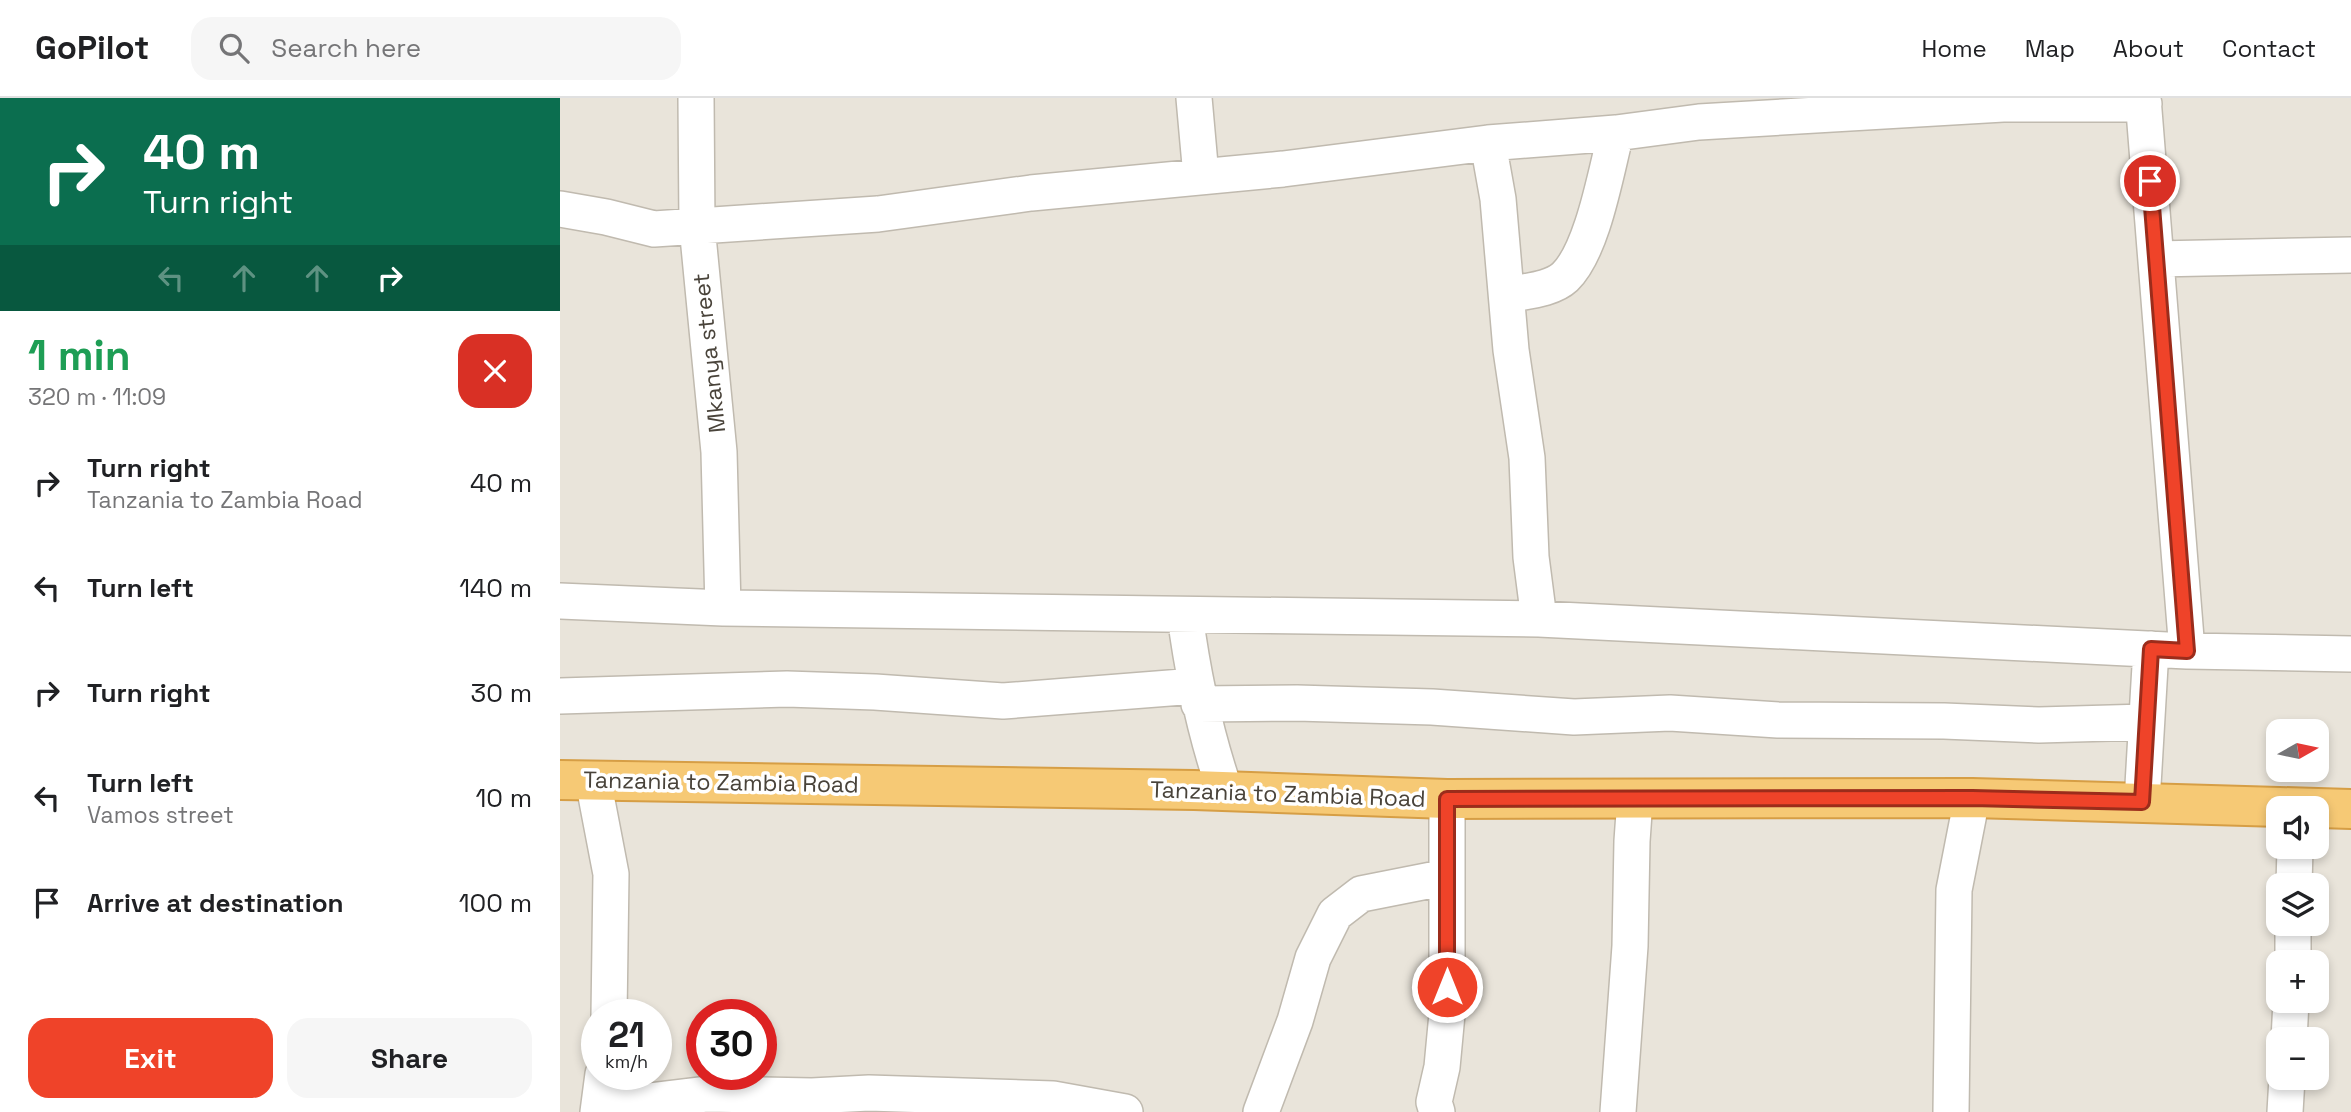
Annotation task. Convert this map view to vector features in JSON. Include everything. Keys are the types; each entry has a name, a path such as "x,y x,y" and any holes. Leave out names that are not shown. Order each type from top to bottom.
{"highway":[{"name":"Tanzania to Zambia Road","path":"577,780 1225,791 1447,799 1972,798 2266,807"},
{"name":"Tanzania to Zambia Road","path":"2329,809 2351,809"}],"street":[{"name":"Mkanya street","path":"696,98 697,226 719,452 723,608"},
{"path":"1194,98 1201,176"},
{"path":"560,209 606,216 654,229 878,214 1031,193 1283,169 1488,143 1616,133 1689,111 2143,101 2187,651"},
{"path":"1507,295 1542,288 1564,278 1581,252 1592,225 1616,133"},
{"path":"1488,143 1498,199 1511,351 1527,458 1531,557 1539,619"},
{"path":"2156,259 2351,254"},
{"path":"560,601 723,608 1539,619 2187,651 2351,653"},
{"path":"1185,615 1197,695 1209,745 1225,791"},
{"path":"2142,802 2151,649"},
{"path":"560,696 787,690 875,692 1003,701 1197,695 1297,703 1574,717 1670,713 1778,720 1944,721 2039,725 2146,722"},
{"path":"577,780 611,874 609,999"},
{"path":"1951,1112 1954,890 1972,798"},
{"path":"1437,1112 1434,1102 1442,1067 1447,1014 1447,799"},
{"path":"1618,1112 1630,946 1635,799"},
{"path":"1262,1112 1313,958 1335,914 1361,894 1447,877"},
{"path":"2285,1112 2286,1090"},
{"path":"600,1098 707,1094 812,1096 882,1103 1053,1099 1125,1112"}],"shaded area":[{"path":"560,98 2351,98 2351,1112 560,1112"}],"route":[{"path":"1447,987 1447,799 1972,798 2142,802 2151,649 2187,651 2150,181"}]}
